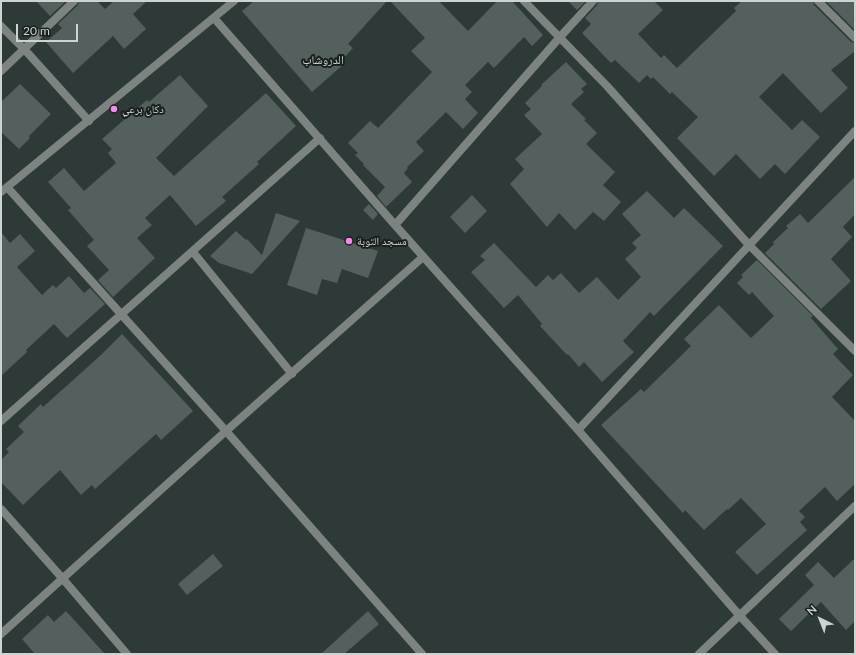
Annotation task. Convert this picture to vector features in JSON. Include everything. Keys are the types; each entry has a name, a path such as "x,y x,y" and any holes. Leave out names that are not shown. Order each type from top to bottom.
{"street":[{"path":"1,71 25,50 74,1"},
{"path":"234,1 4,189 226,431 419,653"},
{"path":"524,1 607,86 749,245 855,351"},
{"path":"395,225 593,1"},
{"path":"818,1 855,38"},
{"path":"214,18 423,257 578,430 775,654"},
{"path":"1,26 25,50 89,121"},
{"path":"578,430 855,131"},
{"path":"1,421 320,138"},
{"path":"193,252 292,374"},
{"path":"1,634 226,431 423,257"},
{"path":"699,654 855,506"},
{"path":"1,510 63,579 127,654"}],"building":[{"path":"36,1 66,1 50,16"},
{"path":"79,1 97,1 105,9 114,1 147,1 133,14 146,29 124,49 113,36 73,73 46,42 62,28 58,24 78,5"},
{"path":"254,1 387,1 348,44 353,48 342,60 345,63 312,92 242,11"},
{"path":"390,1 439,1 468,31 497,1 512,1 543,35 532,46 524,37 494,68 488,62 465,85 472,92 465,99 478,113 463,129 446,112 416,142 424,151 407,167 408,168 404,173 412,182 386,207 377,196 385,187 363,165 364,164 355,155 358,153 348,143 370,121 378,128 432,72 411,51 425,38"},
{"path":"568,1 586,1 577,10"},
{"path":"598,1 654,1 663,10 638,34 661,58 664,55 677,68 736,11 734,8 742,1 813,1 814,5 851,42 855,43 855,51 831,70 848,88 821,113 783,73 759,97 792,130 802,120 820,137 785,174 775,164 760,179 736,154 714,176 677,138 698,117 672,92 670,94 653,77 651,79 647,75 639,83 615,60 611,63 582,33 591,24 585,18 597,5"},
{"path":"826,1 855,1 855,30"},
{"path":"566,62 587,84 581,89 584,92 571,104 597,133 586,144 615,172 603,185 621,202 604,221 593,212 575,230 559,213 547,227 510,184 524,169 515,159 542,134 524,115 531,109 525,103 542,86 541,85"},
{"path":"180,75 208,106 156,158 174,176 266,93 296,126 257,162 259,164 222,197 226,201 196,226 170,195 145,218 152,225 137,238 155,258 113,297 98,280 109,270 87,246 94,240 68,210 71,208 48,182 64,168 84,191 116,163 108,153 112,149 102,139 147,100 149,102"},
{"path":"20,84 51,114 29,136 30,138 19,149 1,132 1,102"},
{"path":"855,177 855,214 843,227 852,237 831,259 851,281 821,309 765,253 774,244 773,242 788,228 786,226 800,214 808,223"},
{"path":"647,191 674,218 684,208 723,246 654,316 650,312 623,341 634,352 602,382 584,362 579,367 568,354 567,355 540,326 542,324 518,295 504,308 471,272 485,260 480,256 494,243 536,287 548,275 553,280 561,273 579,293 597,277 618,300 641,277 625,259 637,248 632,243 641,235 622,214"},
{"path":"472,195 487,211 465,233 450,217"},
{"path":"369,204 378,214 373,220 363,210"},
{"path":"276,213 300,221 252,274 219,263 210,256 236,231 246,240 247,239 262,255"},
{"path":"306,228 378,251 368,278 342,269 337,283 322,279 317,295 287,285"},
{"path":"1,232 10,243 20,234 35,251 17,267 42,295 53,285 56,288 69,276 84,293 90,288 105,304 67,338 54,324 1,376"},
{"path":"757,260 813,316 811,318 838,349 833,354 853,375 832,397 855,421 855,484 837,501 825,487 799,511 805,517 800,522 807,530 757,575 735,552 766,524 741,498 704,530 685,510 683,513 601,425 641,389 644,392 691,346 684,339 719,305 751,338 774,316 752,292 749,295 737,283 743,277 741,275"},
{"path":"122,334 193,411 161,440 156,434 95,489 92,485 81,495 60,470 23,505 1,482 1,460 9,452 6,449 24,432 18,426 41,404 43,407"},
{"path":"213,554 223,566 187,595 178,584"},
{"path":"855,558 855,621 846,630 821,602 791,631 779,619 814,585 805,575 818,562 834,578"},
{"path":"66,611 105,654 35,654 22,639 48,615 54,622"},
{"path":"368,611 379,624 344,654 321,654"}],"place":[{"name":"دكان برعي","path":"114,109"},
{"name":"مسجد التوبة","path":"349,241"}],"district":[{"name":"الدروشاب","path":"323,60"}]}
